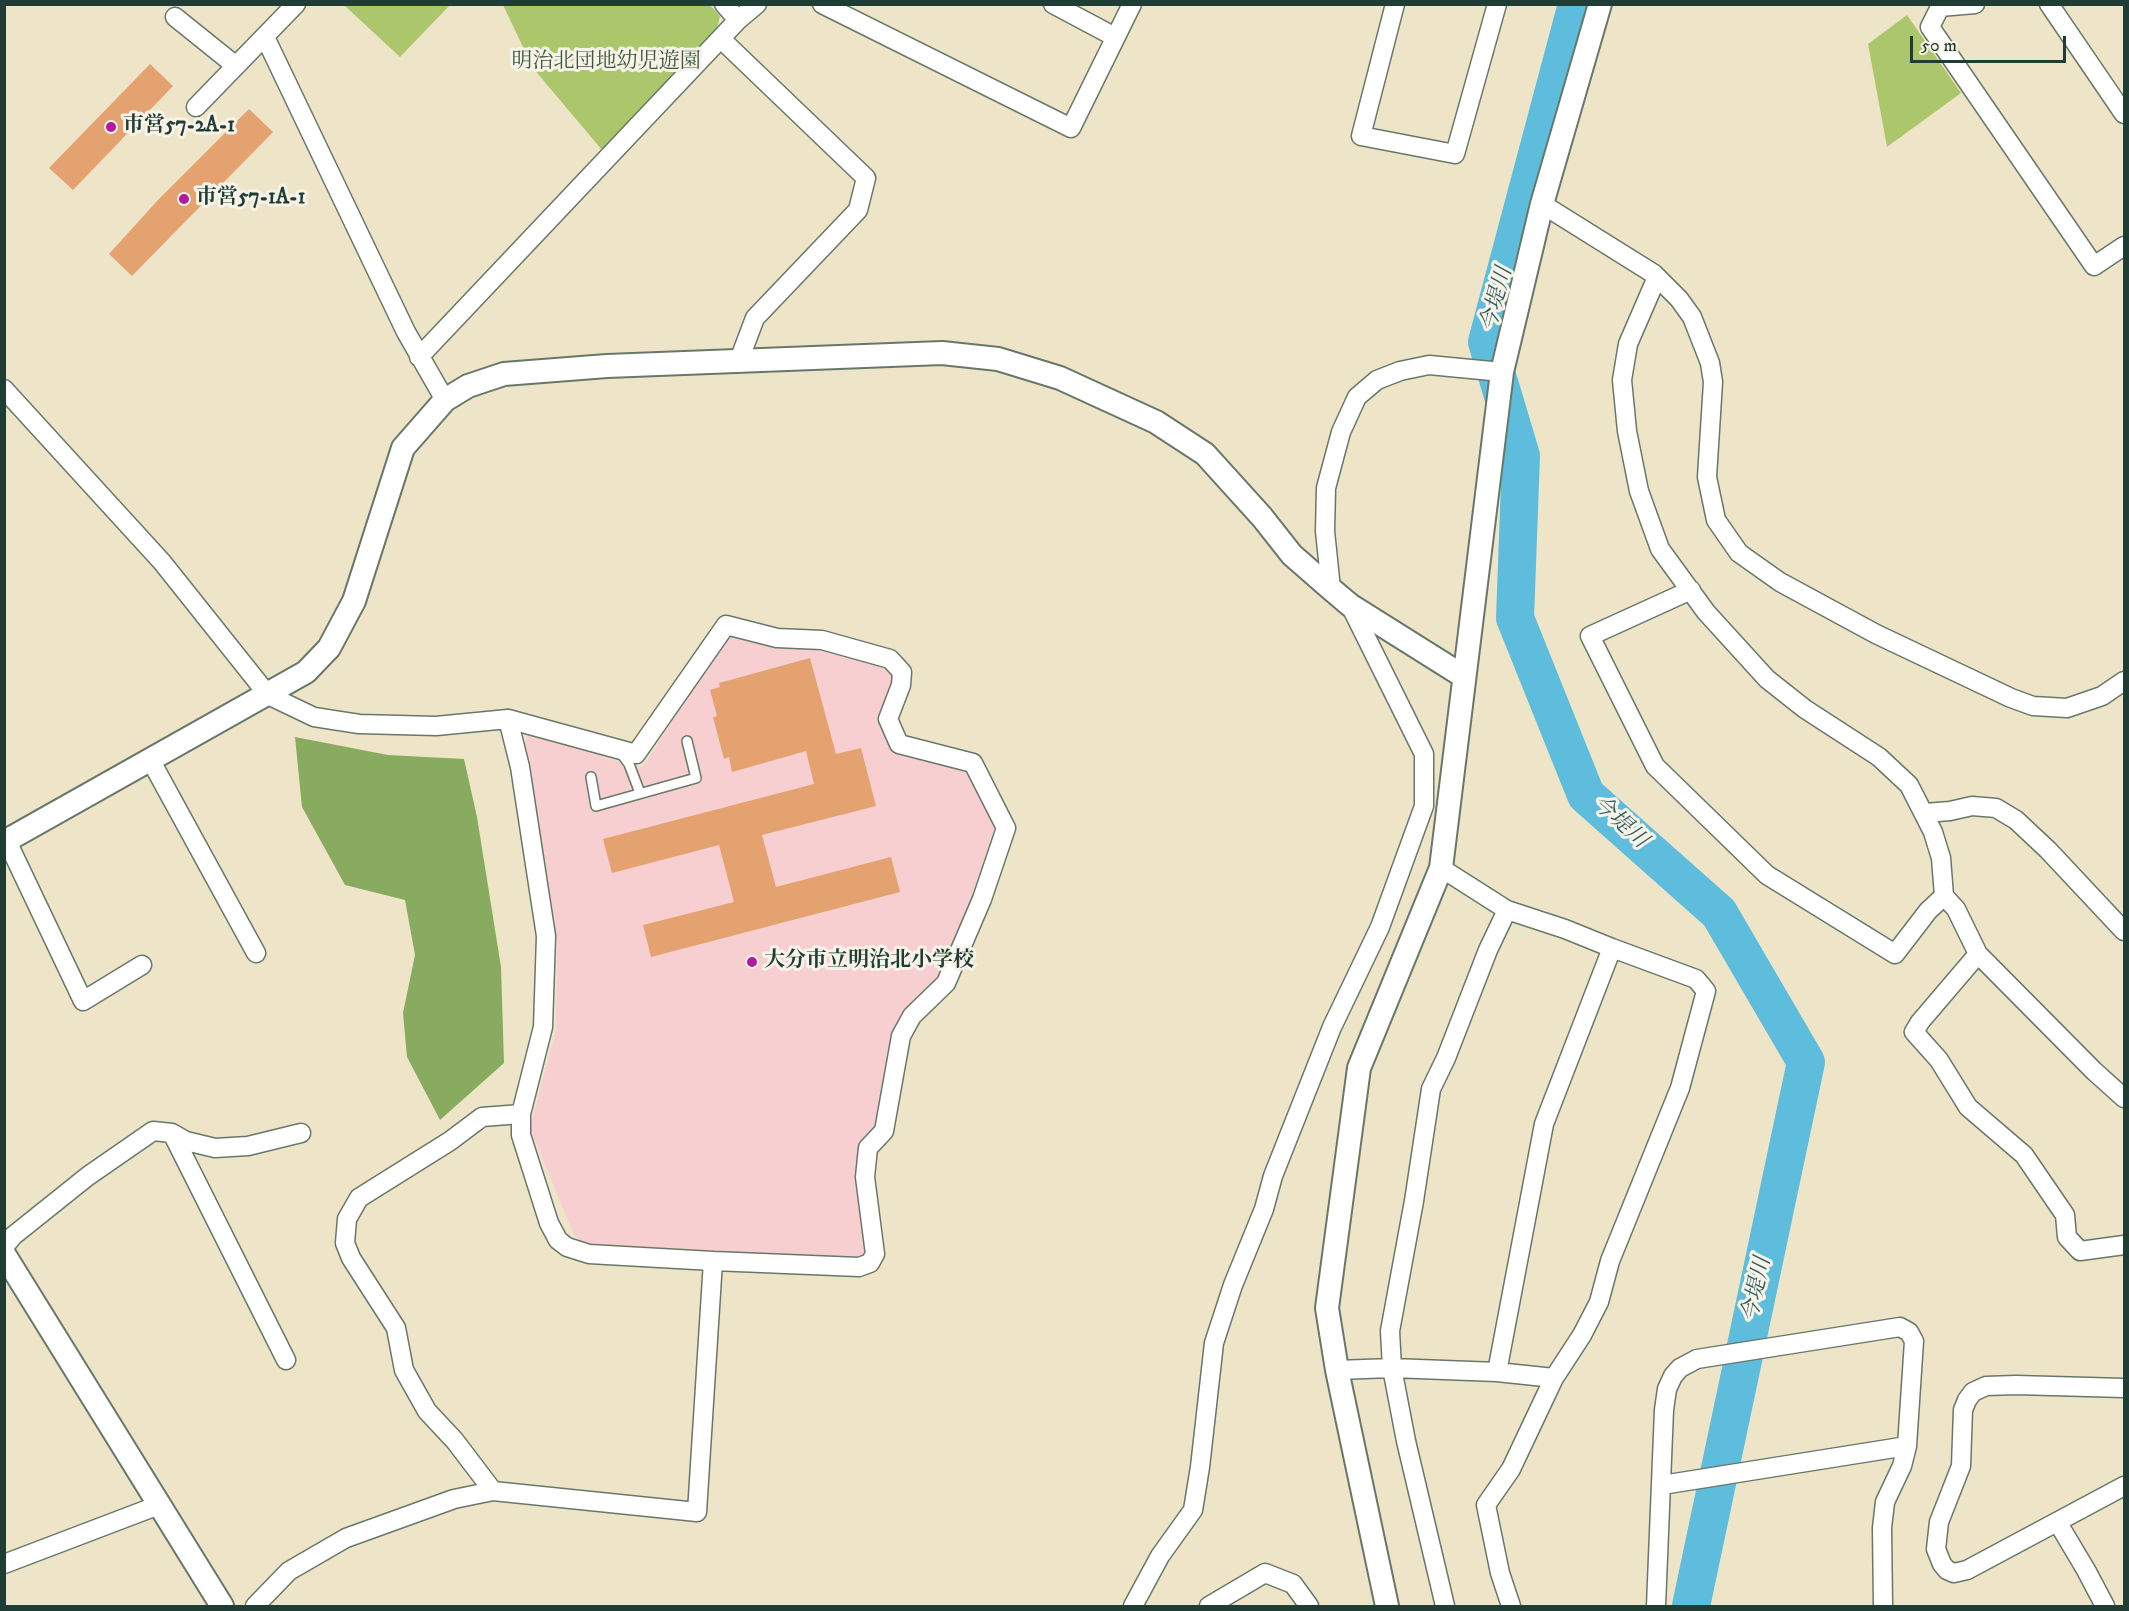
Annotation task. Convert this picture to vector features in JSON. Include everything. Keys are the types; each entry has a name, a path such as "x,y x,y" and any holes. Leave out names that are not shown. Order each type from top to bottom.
{"street":[{"path":"196,107 296,4"},
{"path":"724,4 738,20"},
{"path":"420,357 738,20 757,4"},
{"path":"822,4 1071,128 1132,4"},
{"path":"1053,4 1115,37"},
{"path":"1395,4 1360,136 1455,154 1497,4"},
{"path":"1387,1606 1337,1370 1327,1308 1359,1068 1441,868 1502,372 1542,204 1600,4"},
{"path":"1975,4 1940,7 1930,27 2094,266 2124,246"},
{"path":"2049,4 2124,114"},
{"path":"175,17 236,66"},
{"path":"265,37 420,357 445,400"},
{"path":"721,39 866,178 858,210 755,318 738,363"},
{"path":"1542,204 1654,274 1692,316 1710,363 1713,382 1707,477 1716,520 1739,554 1780,582 1876,634 2011,698 2033,706 2067,708 2102,696 2124,681"},
{"path":"1657,277 1628,344 1622,380 1627,430 1639,491 1660,549 1706,612 1767,679 1805,709 1879,757 1909,785 1934,832 1941,858 1944,896 1956,909 1978,954 2094,1071 2124,1098"},
{"path":"142,965 83,1001 6,842 306,672 329,648 354,601 403,448 445,400 468,386 504,374 607,366 738,363 942,353 998,359 1059,378 1156,422 1205,454 1262,517 1292,555 1331,589 1350,605 1463,676"},
{"path":"1331,589 1325,531 1326,488 1341,432 1357,397 1377,380 1400,371 1429,365 1502,372"},
{"path":"4,389 162,562 268,695 314,717 359,724 436,726 508,719 636,754 726,625 777,638 822,640 890,659 902,672 901,685 888,719 899,744 973,763 1006,828 982,899 946,983 912,1016 901,1036 884,1131 868,1148 865,1177 875,1254 870,1263 860,1267 816,1266 589,1254 567,1247 558,1240 549,1223 521,1135 520,1114 543,1027 546,936 520,767 508,719"},
{"path":"1691,590 1590,636 1655,766 1767,875 1895,954 1928,911 1944,896"},
{"path":"1133,1606 1160,1556 1192,1510 1200,1467 1214,1343 1233,1285 1332,1027 1380,927 1424,806 1424,754 1350,605"},
{"path":"150,761 256,953"},
{"path":"1925,813 1972,806 1996,808 2016,820 2048,850 2124,931"},
{"path":"1441,868 1507,910 1565,929 1696,980 1706,992 1680,1088 1610,1261 1599,1302 1582,1335 1554,1378 1511,1469 1486,1505 1500,1573 1511,1606"},
{"path":"1445,1606 1406,1441 1392,1368 1390,1331 1414,1202 1431,1089 1446,1058 1488,950 1507,910"},
{"path":"1497,1372 1544,1124 1612,948"},
{"path":"1978,954 1914,1032 1939,1060 1968,1107 2024,1155 2065,1215 2067,1237 2080,1251 2124,1245"},
{"path":"493,1491 455,1441 427,1411 404,1370 396,1328 351,1258 345,1243 347,1219 359,1198 450,1141 482,1117 520,1114"},
{"path":"4,1247 14,1236 79,1184 153,1131 172,1133 186,1141 215,1148 248,1146 301,1132"},
{"path":"172,1133 286,1360"},
{"path":"4,1254 222,1606"},
{"path":"255,1606 289,1572 346,1538 454,1499 493,1491 697,1512 713,1261"},
{"path":"1656,1606 1664,1410 1668,1389 1673,1376 1680,1368 1697,1359 1886,1328 1905,1328 1914,1341 1907,1446 1902,1466 1885,1502 1882,1528 1882,1606"},
{"path":"1337,1370 1392,1368 1497,1372 1554,1378"},
{"path":"2124,1388 2016,1385 1986,1386 1973,1392 1963,1410 1961,1466 1938,1522 1936,1549 1942,1563 1954,1573 1967,1570 2124,1486"},
{"path":"1662,1485 1907,1446"},
{"path":"4,1564 159,1505"},
{"path":"2058,1523 2104,1606"},
{"path":"1209,1606 1265,1572 1293,1584 1309,1606"}],"lane":[{"path":"591,777 596,806 696,778 687,741"},
{"path":"618,749 629,764 640,793"}],"shaded area":[{"name":"大分市立明治北小学校","path":"736,632 821,647 889,667 895,681 895,750 965,767 998,829 941,979 925,991 876,1130 869,1255 857,1261 587,1246 574,1235 530,1128 556,1029 557,944 525,741 528,733 600,753 605,758 643,767 724,639"}],"green space":[{"path":"344,5 450,5 400,57"},
{"name":"明治北団地幼児遊園","path":"503,5 710,5 720,16 717,29 602,150 533,68"},
{"path":"1907,15 1961,93 1887,147 1868,44"},
{"path":"295,737 388,755 464,759 477,817 501,967 504,1063 440,1120 407,1057 403,1013 415,955 405,900 345,885 302,807"}],"building":[{"name":"市営57-2A-1","path":"150,64 173,86 73,190 49,168"},
{"name":"市営57-1A-1","path":"249,109 273,132 132,276 109,254 158,200"},
{"path":"810,658 836,754 861,748 876,806 762,835 776,887 891,857 900,892 651,957 643,925 734,902 719,845 612,873 603,839 814,784 806,751 732,772 729,757 724,759 713,717 717,716 710,690 720,687 719,683"}],"waterway":[{"name":"今堤川","path":"1577,4 1487,342 1521,456 1515,618 1586,795 1719,913 1806,1062 1691,1606"}],"place":[{"name":"市営57-2A-1","path":"111,127"},
{"name":"市営57-1A-1","path":"184,199"},
{"name":"大分市立明治北小学校","path":"752,962"}]}
